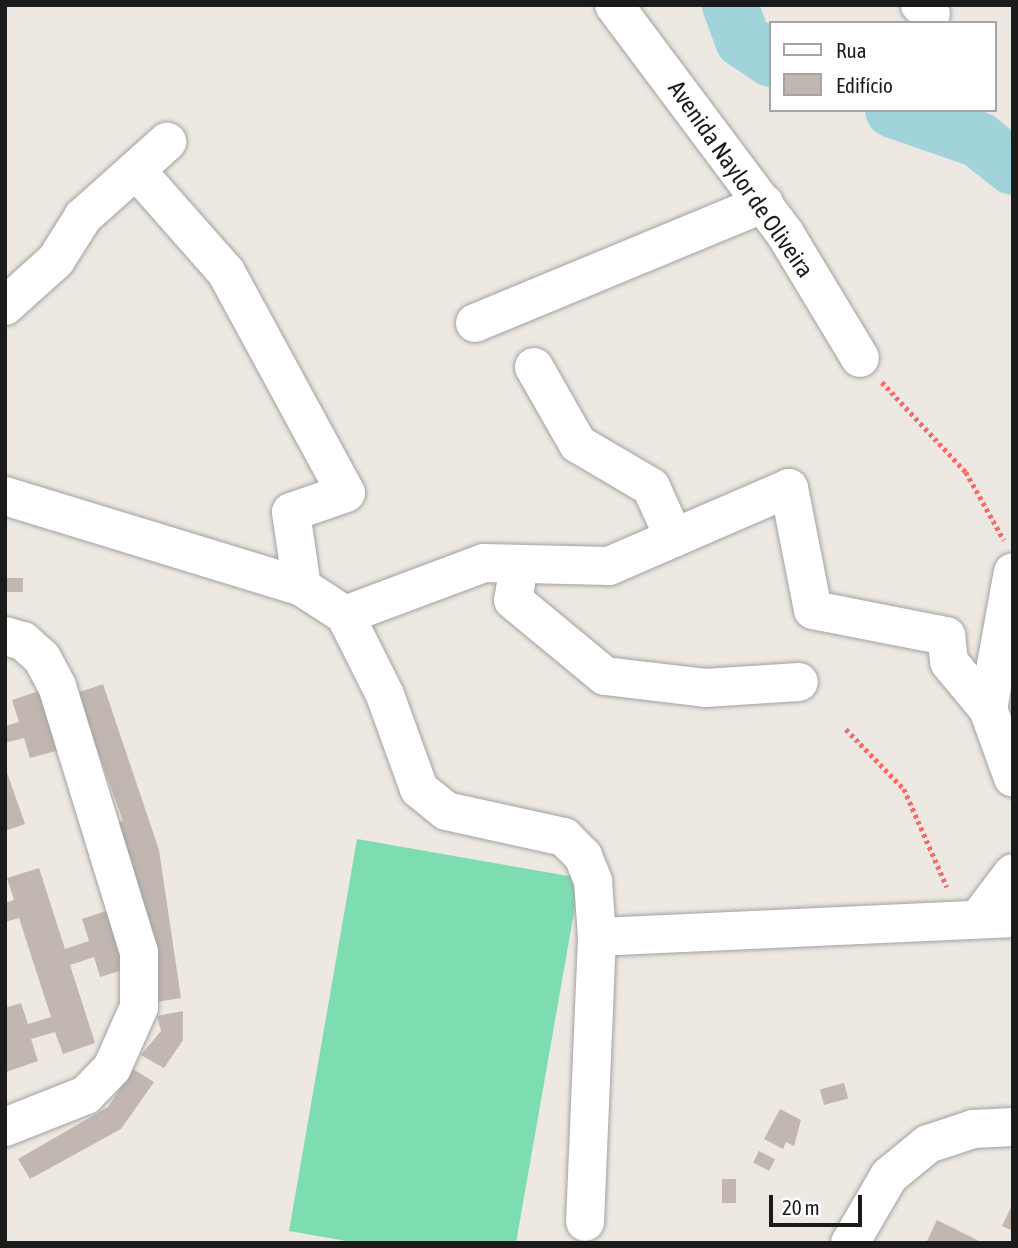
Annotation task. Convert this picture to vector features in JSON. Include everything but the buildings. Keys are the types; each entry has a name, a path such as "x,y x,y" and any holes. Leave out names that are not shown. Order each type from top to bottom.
{"street":[{"name":"Avenida Naylor de Oliveira","path":"614,5 764,203 860,358"},
{"path":"5,306 56,260 83,217 167,142"},
{"path":"136,170 226,272 345,494 291,512 302,587"},
{"path":"475,323 764,203"},
{"path":"534,368 578,444 651,487 674,538"},
{"path":"345,615 484,563 609,566 789,488 813,610 946,636 949,663 988,709 1013,778"},
{"path":"5,496 302,587 345,615 385,695 419,789 446,811 564,837 583,856 593,881 597,937 585,1222"},
{"path":"988,709 1009,558"},
{"path":"519,564 513,600 605,677 705,688 799,682"},
{"path":"5,636 23,641 42,658 57,686 139,952 139,1007 112,1068 86,1095 5,1127"},
{"path":"597,937 984,919 1013,873"},
{"path":"850,1243 889,1176 928,1144 973,1129 1013,1127"}],"path":[{"path":"860,358 966,472 1009,558"},
{"path":"846,729 904,789 984,919"}],"green space":[{"path":"357,839 580,878 516,1243 358,1243 289,1231"}],"waterway":[{"path":"730,5 743,40 769,58"},
{"path":"899,112 979,140 1013,167"}]}
